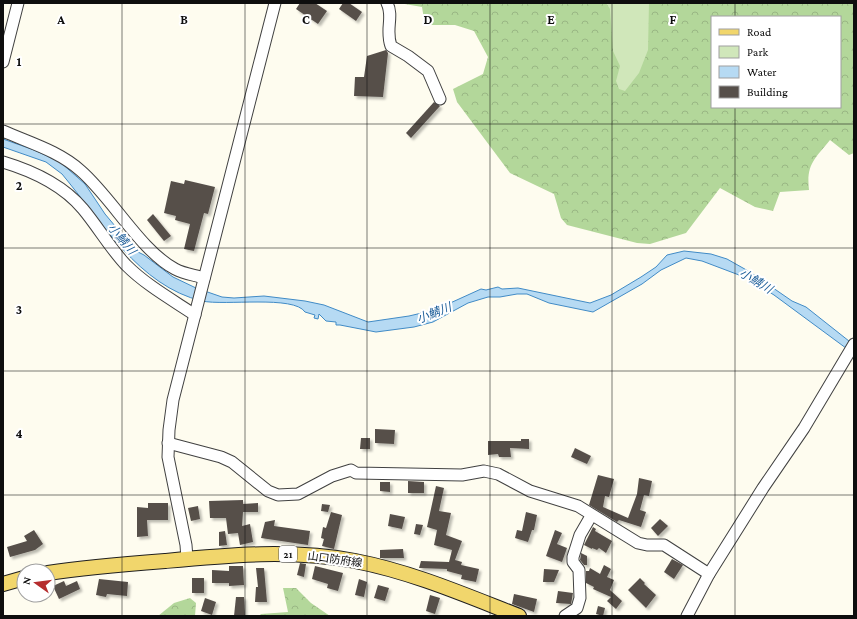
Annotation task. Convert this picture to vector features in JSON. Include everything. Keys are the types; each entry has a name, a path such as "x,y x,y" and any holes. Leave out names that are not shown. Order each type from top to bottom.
{"main road":[{"name":"山口防府線","path":"56,572 265,553 321,556 356,561 395,570 434,583 519,616"},
{"path":"3,584 16,580"}],"street":[{"path":"3,62 18,3"},
{"path":"187,559 186,545 168,457 168,443 173,400 275,3"},
{"path":"387,3 391,14 388,31 391,46 408,56 428,71 440,98"},
{"path":"3,131 68,160 96,185 160,259 176,270 204,281"},
{"path":"3,162 21,168 48,181 68,194 82,208 125,263 142,281 195,312"},
{"path":"687,616 708,574 763,488 804,428 854,344"},
{"path":"168,443 208,453 232,462 268,491 278,495 298,494 332,476 351,470 356,473 440,476 462,475 484,471 498,474 530,491 578,506 591,516 619,530 638,543 647,545 664,545 708,574"},
{"path":"565,616 577,608 580,598 579,570 573,562 573,558 580,535 591,516"}],"green space":[{"path":"399,3 854,3 854,153 849,155 830,140 816,157 810,168 808,181 809,190 780,192 773,211 755,207 720,188 686,233 650,244 637,243 567,225 561,218 554,194 510,173 457,102 453,89 483,74 488,57 474,31 455,25 425,25 422,7"},
{"path":"606,3 649,3 648,50 639,73 625,91 619,89 616,81 620,66 613,51 610,9"},
{"path":"283,588 296,588 311,603 330,616 259,616 261,614 288,612"},
{"path":"190,598 196,603 195,616 158,616 174,603"}],"water":[{"name":"小鯖川","path":"3,139 34,150 60,162 85,184 105,214 136,251 144,255 173,277 196,288 222,297 234,298 264,296 305,301 324,305 368,322 426,312 481,289 486,290 498,287 502,289 518,288 590,303 611,295 641,277 656,267 667,255 684,251 711,254 727,259 750,272 792,301 806,307 854,345 854,354 774,295 747,278 702,261 686,258 661,270 642,284 593,312 549,303 527,294 517,294 500,297 488,297 468,303 433,322 414,327 376,332 336,325 336,322 326,321 319,314 318,319 314,318 315,315 288,304 274,302 202,301 179,293 140,267 107,231 62,174 46,162 3,147"}],"building":[{"path":"300,3 315,3 327,11 318,24 296,9"},
{"path":"343,3 349,3 362,12 356,21 339,9"},
{"path":"386,50 388,53 383,97 354,96 355,77 364,77 367,56"},
{"path":"434,102 440,106 411,138 406,133"},
{"path":"185,180 215,187 208,214 204,213 194,251 184,249 190,224 175,220 176,216 164,213 171,181 184,184"},
{"path":"153,214 171,236 164,241 147,220"},
{"path":"375,429 395,430 394,444 375,443"},
{"path":"361,438 370,438 370,449 360,449"},
{"path":"521,439 529,439 529,449 510,448 511,457 499,457 498,454 488,455 488,441 521,441"},
{"path":"575,448 591,456 587,464 571,457"},
{"path":"598,475 614,479 609,497 605,496 603,507 628,518 637,494 639,478 652,481 649,496 644,495 640,510 646,512 641,527 619,520 617,522 589,505"},
{"path":"408,481 424,482 424,493 408,493"},
{"path":"380,482 390,482 390,492 380,491"},
{"path":"436,486 444,488 439,511 451,513 446,535 462,541 455,560 462,562 461,565 479,569 476,582 461,579 462,575 447,571 447,569 419,568 421,561 449,562 452,550 434,545 437,530 427,527"},
{"path":"243,500 243,504 258,503 258,512 243,512 242,526 250,524 253,542 240,545 238,533 228,534 226,518 210,518 209,501"},
{"path":"148,503 168,503 168,520 147,520 148,536 137,537 137,507 148,508"},
{"path":"322,504 330,505 328,512 321,511"},
{"path":"198,506 200,519 191,521 188,508"},
{"path":"331,512 342,515 334,549 322,546 324,539 321,538 323,527 326,528"},
{"path":"526,512 537,515 534,530 532,530 528,542 515,538 517,530 522,531"},
{"path":"390,514 405,517 402,529 388,526"},
{"path":"660,519 668,526 658,536 651,528"},
{"path":"275,520 274,526 310,531 308,545 261,538 265,522"},
{"path":"416,524 423,525 420,535 414,534"},
{"path":"593,527 596,529 595,531 612,541 606,553 599,548 597,550 592,549 584,545"},
{"path":"34,530 43,544 35,550 10,557 7,547 27,541 24,536"},
{"path":"555,530 562,533 557,544 567,548 562,562 546,556"},
{"path":"225,531 227,545 219,546 219,532"},
{"path":"403,549 404,558 380,558 380,550"},
{"path":"581,553 587,556 587,565 584,565 580,560"},
{"path":"672,559 683,565 674,579 664,572"},
{"path":"300,563 306,564 304,577 297,575"},
{"path":"604,565 611,569 607,577 614,580 610,590 622,601 616,609 607,601 611,597 593,589 594,587 586,583 586,571 589,571 590,568 600,574"},
{"path":"229,566 243,566 244,585 229,586 229,583 212,583 212,570 229,571"},
{"path":"315,566 343,573 338,591 327,588 328,584 312,579"},
{"path":"256,568 264,568 267,602 255,602 256,587 258,587"},
{"path":"544,569 559,570 554,582 543,582"},
{"path":"192,578 204,578 204,593 192,593"},
{"path":"640,578 656,595 646,608 628,590"},
{"path":"99,579 128,582 127,596 107,594 106,597 96,595"},
{"path":"359,579 367,582 364,597 355,595"},
{"path":"64,581 66,586 77,581 80,589 59,599 56,592 56,585"},
{"path":"378,585 389,588 385,601 374,598"},
{"path":"558,591 573,593 571,604 556,603"},
{"path":"514,594 537,599 534,612 512,604"},
{"path":"430,595 440,598 435,614 426,611"},
{"path":"236,597 244,597 245,616 234,616"},
{"path":"205,598 216,602 212,615 201,611"},
{"path":"598,606 605,608 603,616 596,614"}]}
